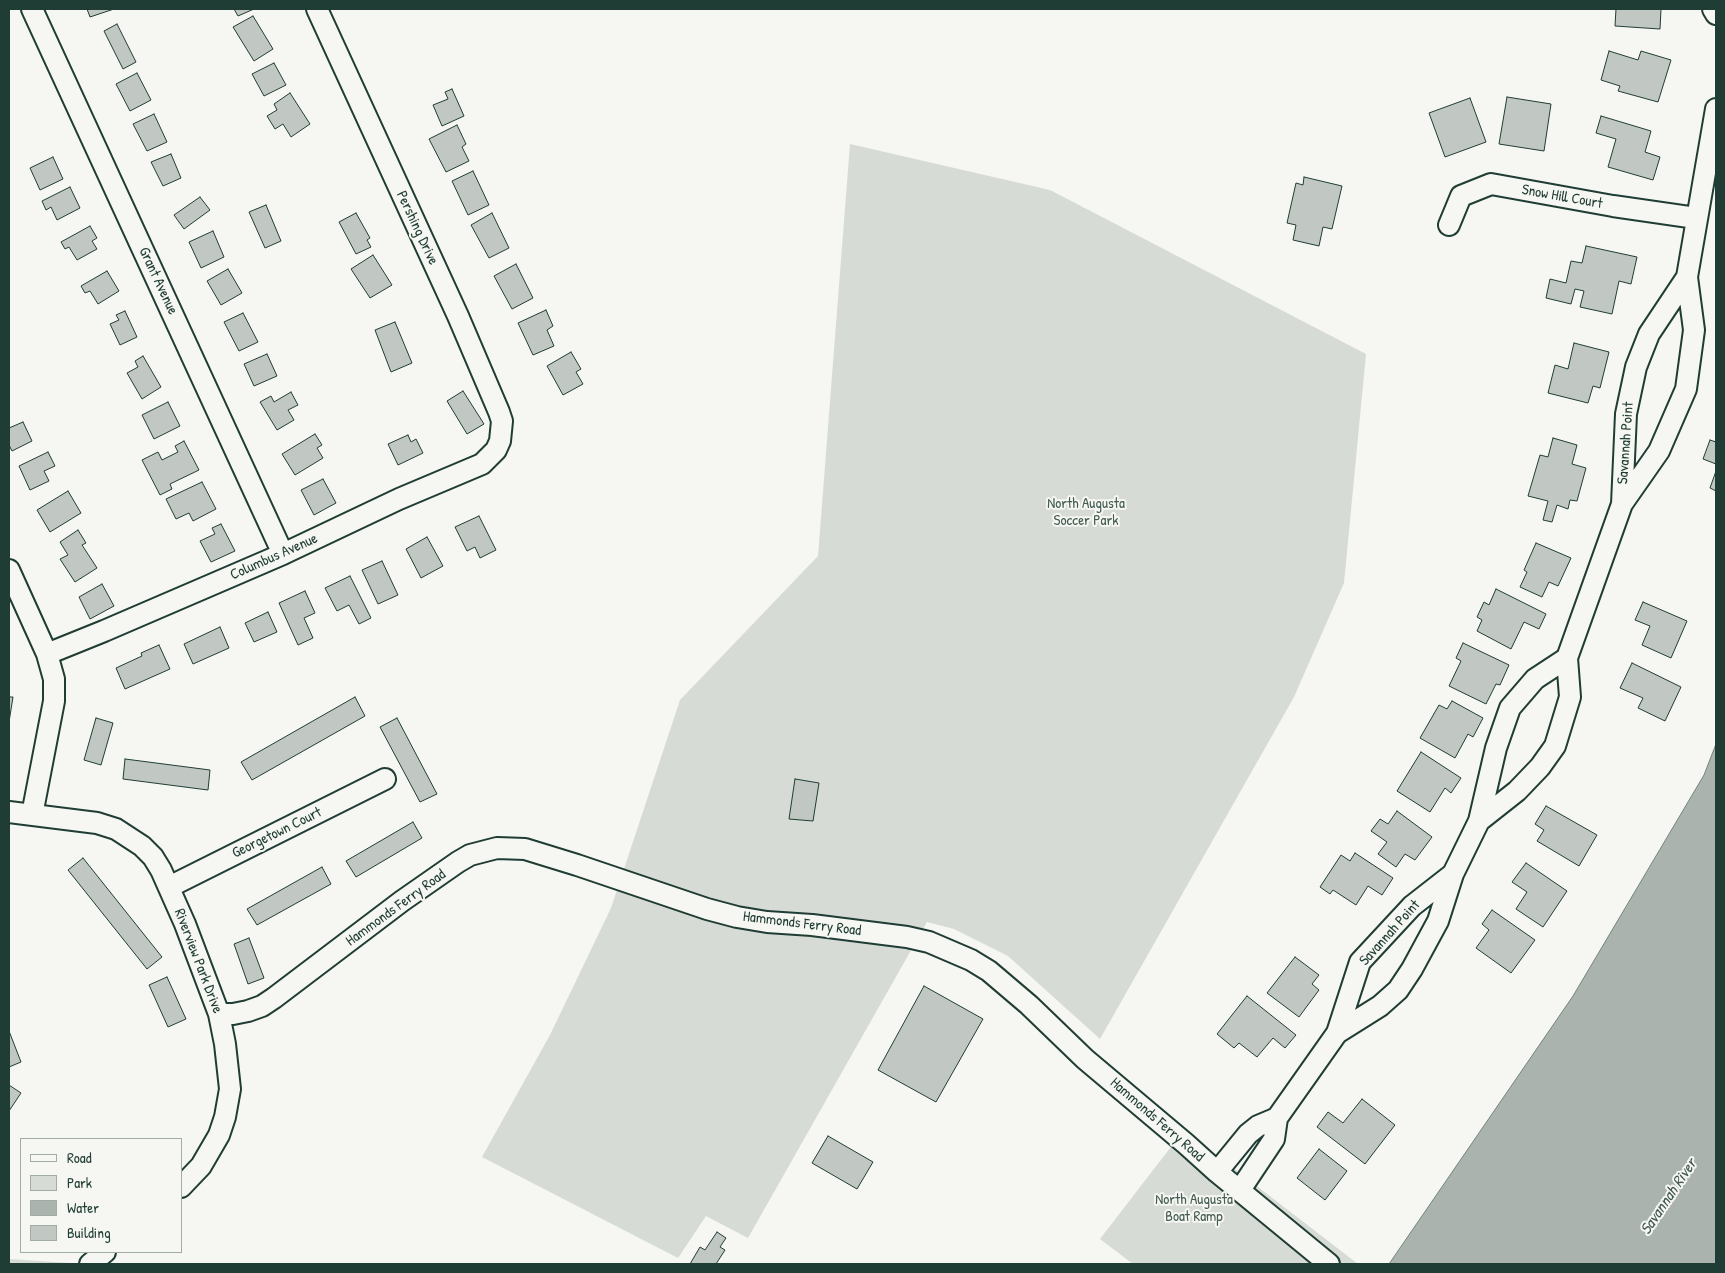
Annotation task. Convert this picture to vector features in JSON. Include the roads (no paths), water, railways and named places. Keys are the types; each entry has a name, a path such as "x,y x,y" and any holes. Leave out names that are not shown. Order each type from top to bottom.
{"street":[{"name":"Grant Avenue","path":"32,9 283,554"},
{"name":"Pershing Drive","path":"317,9 458,316 499,412 502,421 502,431 496,450"},
{"path":"1713,9 1716,14"},
{"name":"Savannah Point","path":"1479,821 1517,791 1540,767 1555,746 1570,697 1568,658 1622,504 1659,450 1686,389 1694,330 1687,277 1716,109"},
{"name":"Snow Hill Court","path":"1449,225 1461,196 1491,184 1613,206 1696,218"},
{"name":"Savannah Point","path":"1622,504 1626,414 1636,367 1649,334 1687,277"},
{"name":"Columbus Avenue","path":"47,654 283,554 399,499 482,464 496,450"},
{"path":"9,570 47,654 54,679 54,701 32,815"},
{"name":"Savannah Point","path":"1337,1033 1380,1006 1398,990 1412,969 1438,921 1453,874 1479,821 1496,748 1510,708 1535,679 1568,658"},
{"name":"Georgetown Court","path":"169,887 385,779"},
{"name":"Riverview Park Drive","path":"9,812 97,823 116,829 142,846 153,857 169,887 219,1014 225,1044 230,1090 225,1117 219,1134 201,1166 182,1186"},
{"name":"Hammonds Ferry Road","path":"219,1014 233,1014 262,1006 402,901 470,855 497,848 526,850 577,865 699,907 737,917 907,937 929,942 971,960 989,971 1085,1059 1217,1172 1330,1264"},
{"name":"Savannah Point","path":"1240,1190 1274,1139 1277,1118 1337,1033 1360,962 1412,906 1453,874"},
{"name":"Savannah Point","path":"1217,1172 1248,1134 1258,1126 1277,1118"},
{"path":"90,1264 104,1253"}],"water":[{"name":"Savannah River","path":"1716,744 1716,1264 1389,1264 1573,996 1704,775"}],"park label":[{"name":"North Augusta Soccer Park","path":"1086,512"},
{"name":"North Augusta Boat Ramp","path":"1194,1208"}]}
